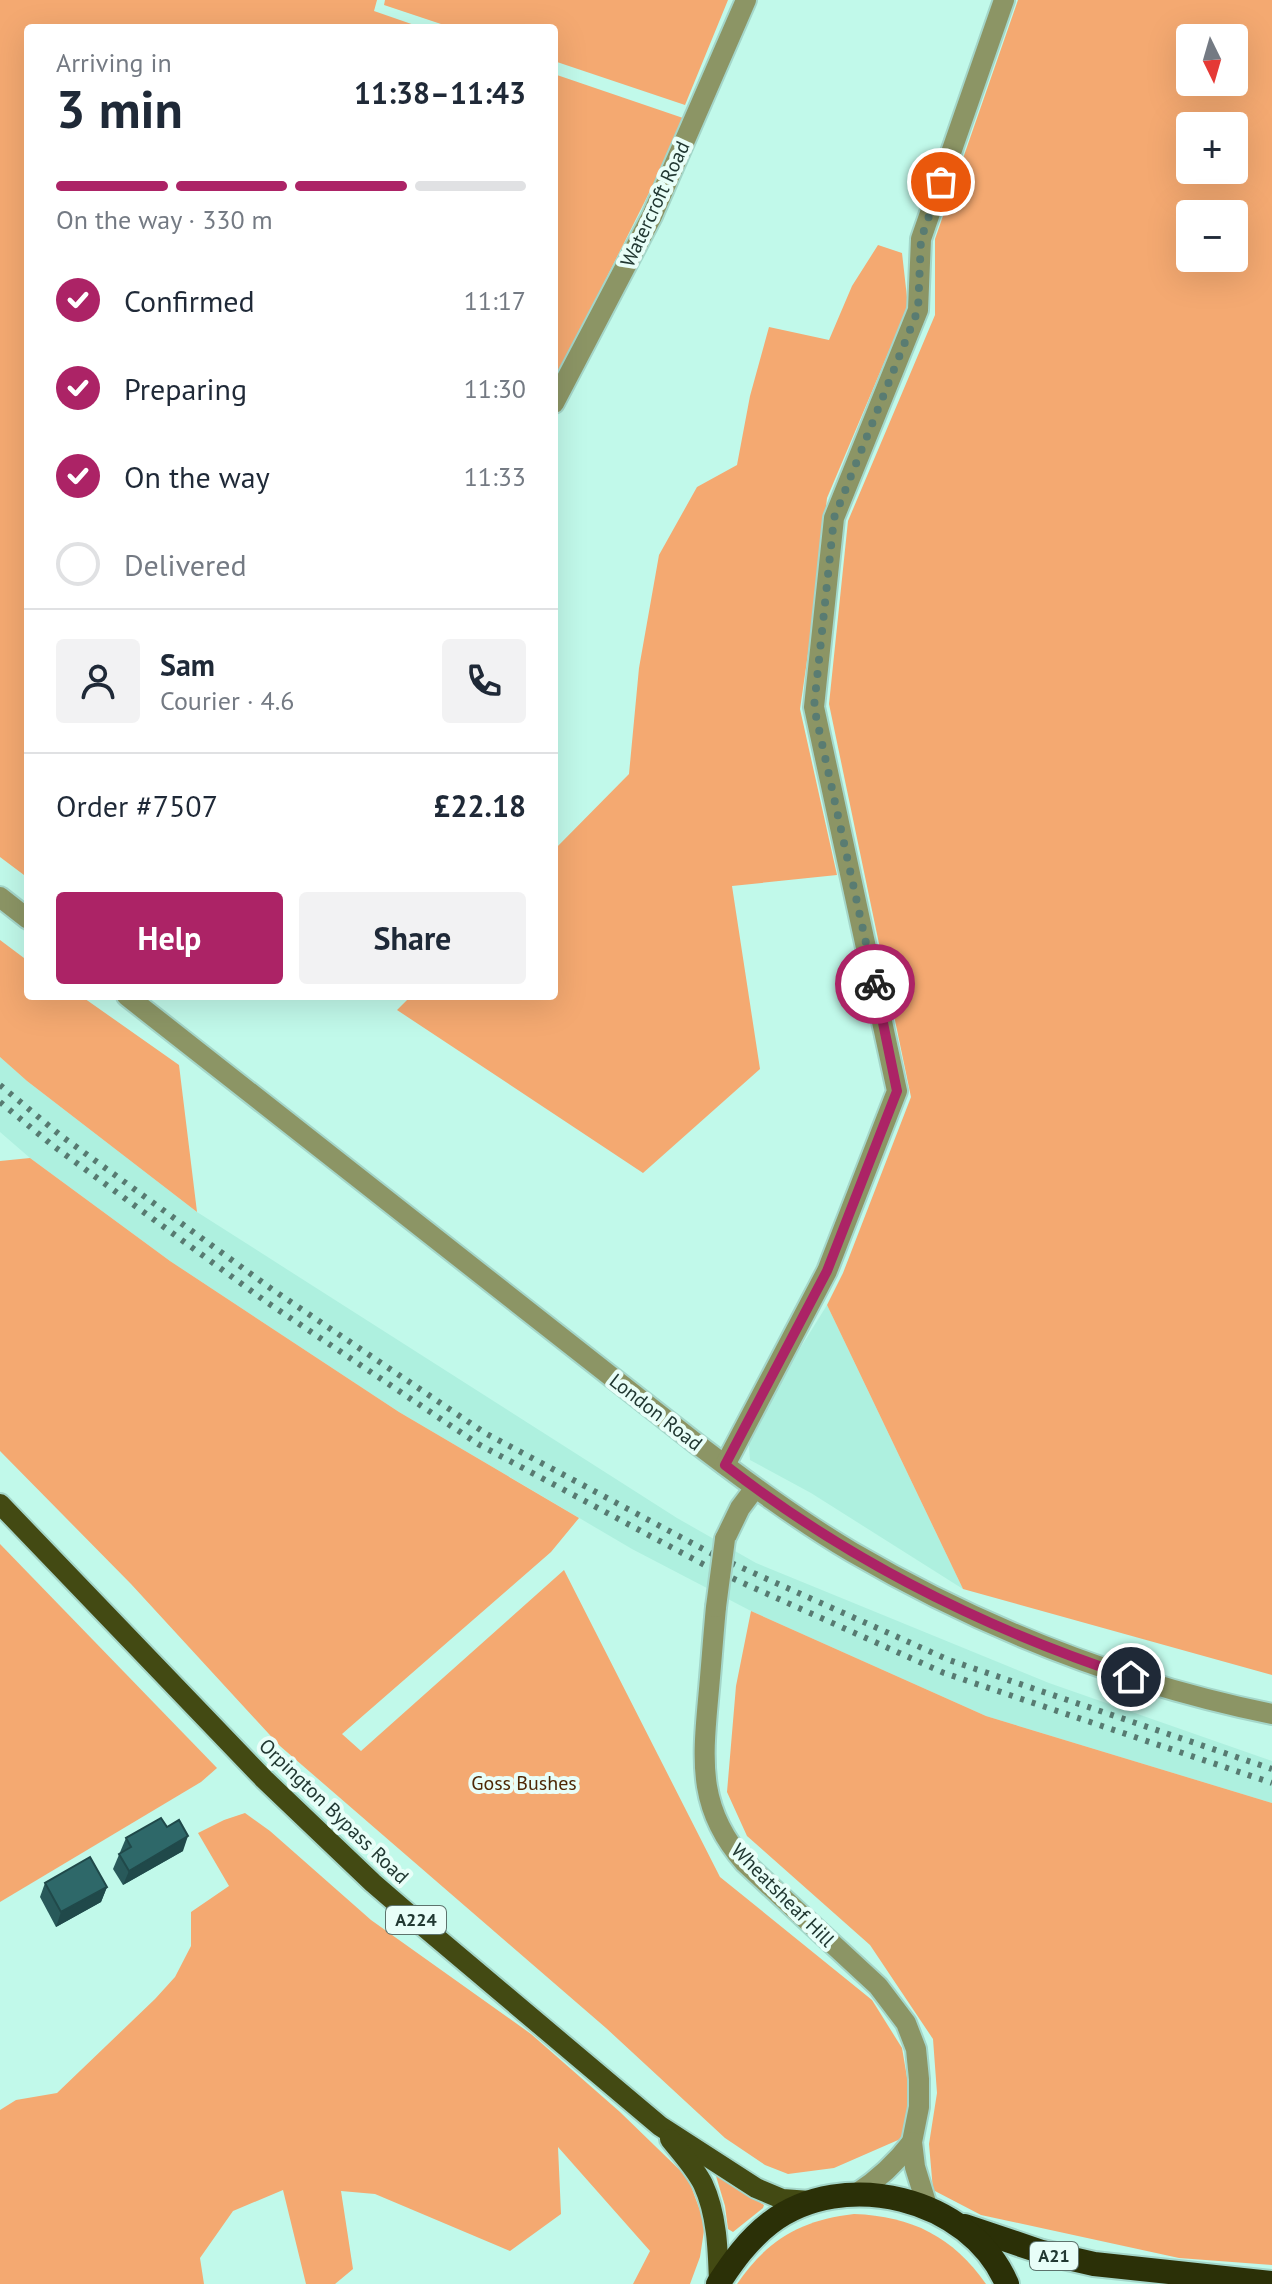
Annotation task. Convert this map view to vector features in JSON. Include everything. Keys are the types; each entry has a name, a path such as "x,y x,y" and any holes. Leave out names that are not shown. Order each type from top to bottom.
{"highway":[{"path":"719,2283 745,2245 772,2221 810,2201 856,2194 883,2195 928,2209 954,2222 993,2261 1007,2284"},
{"name":"A21","path":"954,2222 1015,2244 1077,2261 1272,2283"}],"main road":[{"name":"Orpington Bypass Road","path":"0,1504 264,1779 424,1927 660,2126 756,2188 782,2199 810,2201"},
{"name":"Orpington Bypass Road","path":"660,2126 704,2185 718,2243 719,2283"}],"street":[{"name":"Watercroft Road","path":"558,395 652,216 746,0"},
{"path":"725,1465 827,1271 897,1091 814,707 834,518 918,310 921,239 1004,0"},
{"path":"0,897 24,916"},
{"name":"London Road","path":"154,1004 725,1465 820,1532 899,1578 1010,1632 1148,1683 1218,1703 1272,1714"},
{"name":"Wheatsheaf Hill","path":"755,1488 740,1508 725,1539 716,1607 704,1768 714,1811 724,1835 745,1863 878,1986 900,2012 912,2036 918,2064 920,2093 912,2142 918,2180 928,2209"},
{"path":"856,2194 896,2163 912,2142"}],"shaded area":[{"path":"0,1057 197,1212 677,1518 756,1563 1049,1683 1272,1761 1272,1803 986,1716 751,1611 632,1549 399,1412 170,1261 30,1158 0,1132"},
{"path":"827,1305 963,1589 811,1493 750,1460 748,1432"}],"green space":[{"path":"0,0 377,0 374,11 411,24 24,24 24,875 0,857"},
{"path":"385,0 728,0 685,105 558,62 558,24 441,24 384,5"},
{"path":"1018,0 1272,0 1272,1675 963,1589 827,1305 843,1273 911,1097 829,704 848,521 935,315 935,239"},
{"path":"558,75 686,119 558,375"},
{"path":"878,245 902,253 908,306 827,498 800,709 837,875 732,886 760,1069 643,1173 397,1010 407,1000 558,1000 558,846 629,774 639,668 659,555 697,487 737,465 750,396 769,327 829,340 852,286"},
{"path":"0,940 24,958 24,1000 87,1000 179,1065 197,1212 27,1081 0,1057"},
{"name":"Goss Bushes","path":"30,1158 170,1261 399,1412 579,1518 551,1552 342,1734 361,1751 564,1570 720,1877 872,2000 902,2048 909,2089 905,2137 834,2168 788,2174 765,2165 725,2138 606,2028 280,1746 131,1584 0,1451 0,1161"},
{"path":"0,1544 217,1768 201,1782 0,1902"},
{"path":"751,1611 986,1716 1272,1803 1272,2265 1179,2258 981,2215 933,2190 929,2144 937,2093 933,2039 870,1945 747,1836 727,1792 736,1686"},
{"path":"245,1813 270,1831 371,1920 531,2034 620,2112 688,2178 705,2224 700,2257 690,2284 633,2284 650,2251 558,2147 561,2214 510,2251 375,2194 341,2191 353,2269 335,2284 306,2284 283,2190 233,2211 200,2258 204,2284 0,2284 0,2110 16,2100 57,2093 175,1977 191,1946 191,1912 229,1886 198,1833"},
{"path":"716,2176 764,2205 733,2232 728,2229"},
{"path":"854,2214 894,2219 929,2232 960,2254 986,2284 737,2284 760,2255 787,2235 818,2221"}],"building":[{"path":"161,1818 167,1827 179,1820 188,1836 129,1871 119,1854 131,1847 126,1838"},
{"path":"90,1857 107,1887 61,1912 45,1883"}],"railway":[{"path":"0,1085 60,1135 273,1290 485,1433 720,1558 949,1660 1272,1769"},
{"path":"0,1102 52,1145 265,1301 478,1444 714,1570 944,1673 1272,1783"}],"way so far":[{"path":"875,984 814,707 834,518 918,310 921,239 941,182"}],"route":[{"path":"875,984 897,1091 827,1271 725,1465 820,1532 899,1578 1010,1632 1131,1677"}]}
